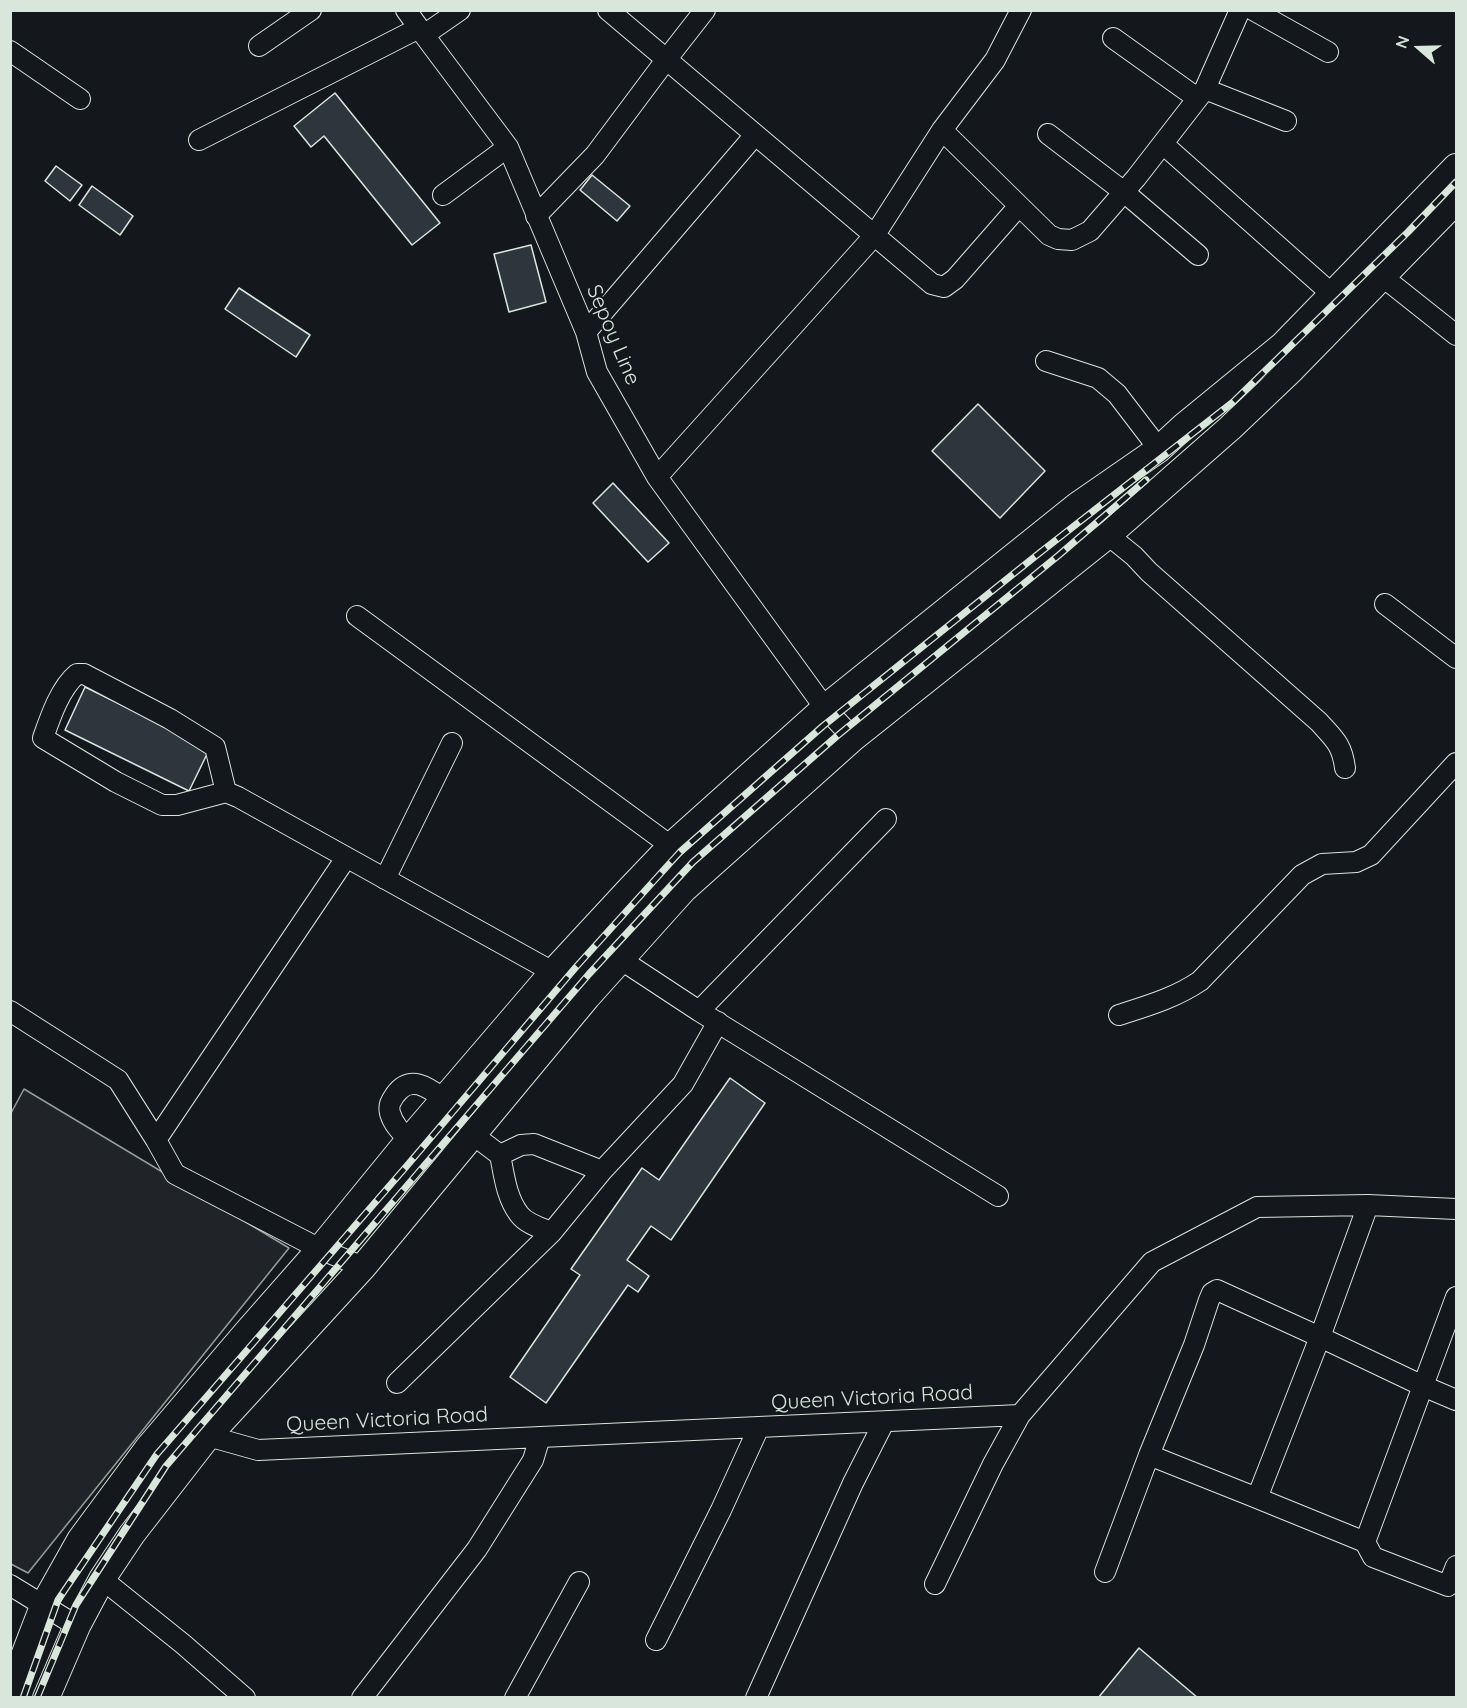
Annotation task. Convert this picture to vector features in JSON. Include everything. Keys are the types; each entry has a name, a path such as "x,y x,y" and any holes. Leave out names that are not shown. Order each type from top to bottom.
{"main road":[{"path":"46,1698 77,1626 102,1579 132,1534 208,1436 363,1267 587,997 684,889 853,738 1108,535 1230,428 1292,369 1456,167"},
{"path":"10,1692 44,1604 80,1540 148,1449 553,972 671,846 825,708 1078,505 1159,449 1283,345 1333,295 1375,269 1456,201"}],"street":[{"path":"259,46 311,10"},
{"name":"Sepoy Line","path":"406,10 508,147 586,332 597,372 657,477 825,708 853,738"},
{"path":"198,140 421,32 460,10"},
{"path":"608,10 932,284 944,287 955,279 1018,207"},
{"path":"536,216 595,155 705,10"},
{"path":"657,477 874,236 942,130 995,60 1021,10"},
{"path":"942,130 1049,235 1058,239 1072,240 1090,231 1163,144 1201,93 1240,10"},
{"path":"1253,10 1328,52"},
{"path":"1113,38 1201,93 1286,121"},
{"path":"10,51 80,99"},
{"path":"1048,134 1124,192 1198,255"},
{"path":"586,332 755,135"},
{"path":"1163,144 1333,295"},
{"path":"443,195 508,147"},
{"path":"1375,269 1456,335"},
{"path":"1046,361 1098,378 1117,394 1159,449"},
{"path":"1108,535 1319,722 1340,746 1345,768"},
{"path":"1385,604 1456,658"},
{"path":"357,616 671,846"},
{"path":"226,792 215,747 170,719 84,674 77,674 70,680 42,738 116,782 162,805 177,805 226,792 238,797 553,972"},
{"path":"385,879 452,743"},
{"path":"1119,1015 1171,997 1200,981 1302,875 1322,864 1356,862 1371,855 1456,763"},
{"path":"699,1011 886,819"},
{"path":"156,1140 346,858"},
{"path":"621,959 699,1011 998,1196"},
{"path":"10,1011 118,1080 175,1174 320,1248 363,1267"},
{"path":"397,1383 552,1232 602,1171 683,1084 718,1022"},
{"path":"409,1140 396,1126 390,1114 389,1105 398,1092 408,1084 418,1084 428,1087 444,1099"},
{"path":"472,1134 500,1155 509,1196 519,1215 534,1226 552,1232"},
{"path":"500,1155 520,1145 534,1144 602,1171"},
{"path":"1257,1498 1368,1205"},
{"path":"935,1584 993,1464 1020,1416 1152,1262 1257,1207 1368,1205 1456,1209"},
{"path":"1105,1572 1212,1293 1217,1290 1456,1400"},
{"path":"1365,1542 1456,1297"},
{"name":"Queen Victoria Road","path":"208,1436 258,1449 1020,1416"},
{"path":"756,1698 848,1493 884,1422"},
{"path":"656,1640 759,1427"},
{"path":"362,1698 477,1549 533,1460 540,1437"},
{"path":"1149,1455 1365,1542 1373,1557 1448,1586 1456,1566"},
{"path":"102,1579 183,1644 245,1698"},
{"path":"515,1698 579,1582"},
{"path":"10,1586 44,1604 77,1626"}],"shaded area":[{"path":"24,1089 289,1248 28,1573 11,1564 10,1115"}],"building":[{"path":"335,93 440,223 412,245 324,136 311,147 294,126"},
{"path":"56,166 82,185 70,201 45,181"},
{"path":"592,175 630,206 617,221 580,190"},
{"path":"92,186 133,216 120,235 79,205"},
{"path":"531,245 546,302 509,312 494,254"},
{"path":"239,288 310,335 296,357 225,309"},
{"path":"978,404 1045,471 1000,518 932,451"},
{"path":"613,483 669,543 648,562 593,503"},
{"path":"85,687 210,748 189,791 65,730"},
{"path":"730,1078 765,1103 671,1240 651,1226 627,1260 649,1276 638,1292 628,1285 546,1403 510,1377 580,1275 571,1269 642,1168 659,1180"},
{"path":"1139,1648 1198,1698 1098,1698"}],"railway":[{"path":"23,1698 58,1600 157,1454 576,967 680,852 823,726 1233,402 1408,232 1456,182"},
{"path":"37,1698 76,1605 166,1466 589,974 693,862 837,736 1059,555 1146,480"}]}
